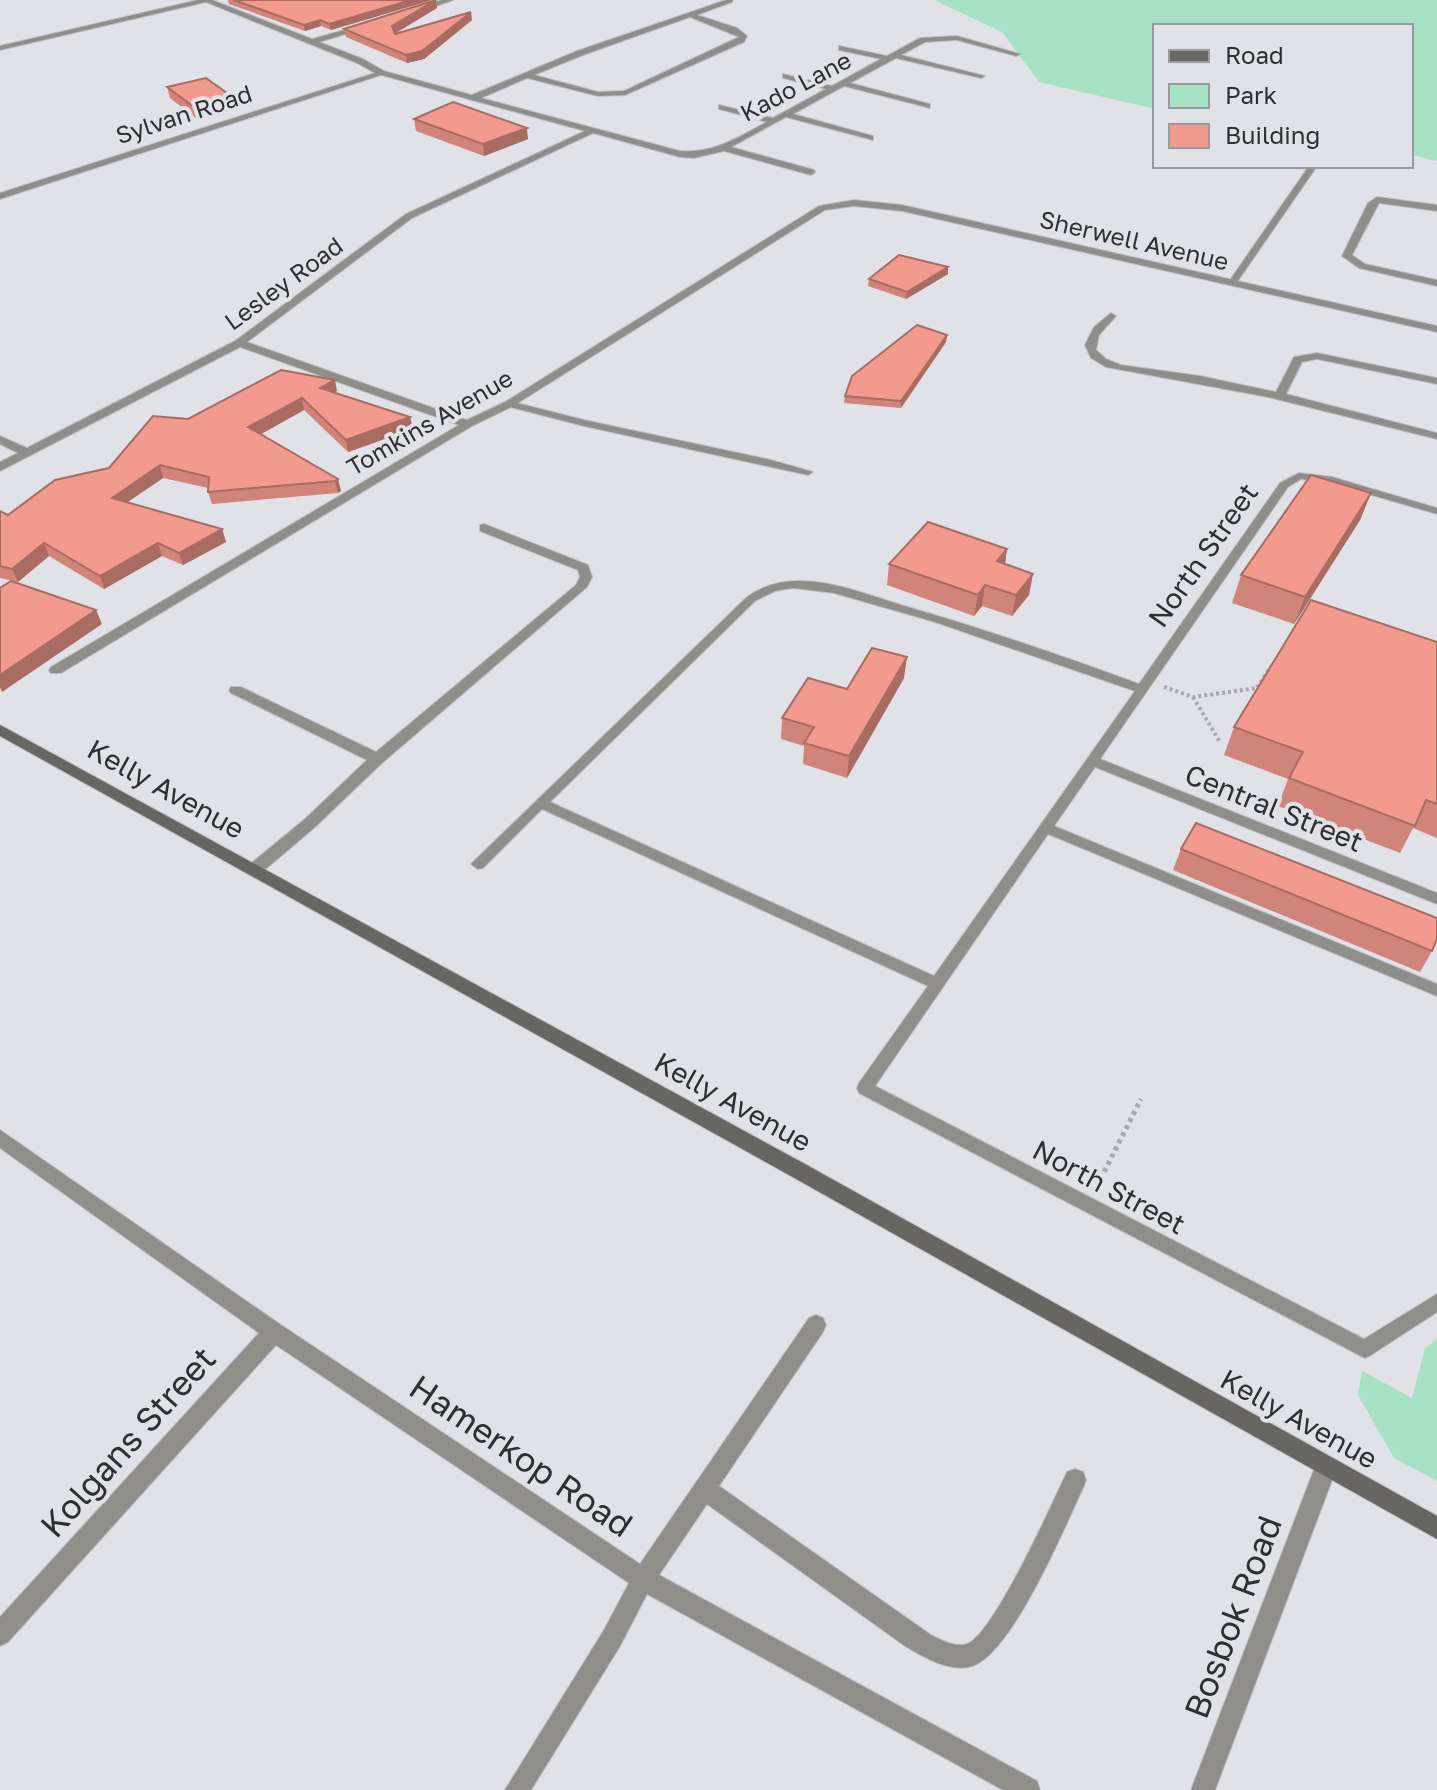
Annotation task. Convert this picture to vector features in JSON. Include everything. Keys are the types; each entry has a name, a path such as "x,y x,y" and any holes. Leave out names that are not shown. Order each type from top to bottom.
{"street":[{"path":"2,46 206,0 360,61 381,73 591,131"},
{"path":"407,13 449,0"},
{"path":"473,98 523,75 730,1"},
{"path":"523,75 598,94 625,93 741,40 743,36 691,15"},
{"path":"311,42 366,25"},
{"name":"Kado Lane","path":"591,131 694,155 724,148 923,40 945,37 1016,54"},
{"path":"842,48 981,76"},
{"name":"Sylvan Road","path":"0,196 381,73"},
{"path":"786,76 834,89"},
{"path":"845,84 927,106"},
{"path":"722,107 774,121"},
{"path":"787,115 870,138"},
{"name":"Lesley Road","path":"0,467 239,343 409,216 591,131"},
{"path":"724,148 811,172"},
{"path":"1437,208 1377,200 1347,256 1362,266 1437,283"},
{"name":"Sherwell Avenue","path":"822,208 854,203 902,208 1437,329"},
{"name":"Tomkins Avenue","path":"56,670 468,424 509,404 822,208"},
{"path":"1111,316 1091,337 1090,347 1094,355 1103,360 1134,369 1279,397 1437,436"},
{"path":"239,343 468,424"},
{"path":"1279,397 1298,359 1303,356 1317,356 1437,381"},
{"path":"0,439 27,453"},
{"path":"255,869 310,823 377,759 581,587 586,577 584,568 569,559 484,528"},
{"path":"236,690 377,759"},
{"name":"Kelly Avenue","path":"0,730 1437,1528"},
{"name":"Hamerkop Road","path":"0,1138 274,1332 643,1579 1028,1790"},
{"path":"517,1790 612,1638 643,1579 816,1325"},
{"name":"Kolgans Street","path":"0,1634 274,1332"},
{"name":"Bosbok Road","path":"1203,1790 1326,1467"},
{"path":"704,1489 897,1627 928,1646 953,1656 974,1654 996,1634 1075,1480"}],"lane":[{"path":"1232,283 1312,168"},
{"path":"509,404 627,433 737,453 808,472"},
{"name":"North Street","path":"1437,511 1328,479 1290,478 935,983 865,1088 1365,1349 1437,1302"},
{"path":"478,864 761,591 808,585 840,591 1018,643 1145,685"},
{"name":"Central Street","path":"1092,761 1437,899"},
{"path":"540,803 935,983"},
{"path":"1046,828 1437,990"}],"path":[{"path":"1145,685 1193,697 1257,688 1274,662"},
{"path":"1193,697 1220,742"},
{"path":"1087,1204 1141,1099"}],"green space":[{"path":"934,0 1437,0 1437,161 1413,155 1413,24 1153,24 1153,109 1039,82 1002,32"},
{"path":"1437,1339 1437,1481 1394,1458 1358,1395 1362,1371 1412,1398 1425,1348"}],"building":[{"path":"234,0 411,0 329,24 320,20 304,25"},
{"path":"436,0 392,26 395,34 471,12 422,51 406,55 344,29"},
{"path":"206,78 234,98 194,107 167,87"},
{"path":"453,102 527,128 483,144 414,119"},
{"path":"899,255 948,267 907,292 869,279"},
{"path":"917,325 947,335 901,401 845,396 852,376"},
{"path":"281,370 335,380 320,388 410,417 346,440 302,398 248,427 338,479 335,481 208,492 209,477 160,465 112,498 222,529 179,553 158,543 100,576 44,543 12,569 0,566 0,511 8,515 55,480 109,468 153,416 188,419"},
{"path":"1311,475 1371,493 1305,597 1241,575"},
{"path":"928,522 1007,549 997,561 1033,574 1016,595 985,585 978,595 889,564"},
{"path":"11,581 96,610 0,675 0,588"},
{"path":"1311,600 1437,642 1437,804 1426,800 1415,826 1289,778 1303,752 1234,727"},
{"path":"872,648 907,657 849,756 804,743 814,727 782,718 808,678 847,689"},
{"path":"1196,823 1437,918 1437,939 1432,951 1181,849"}]}
